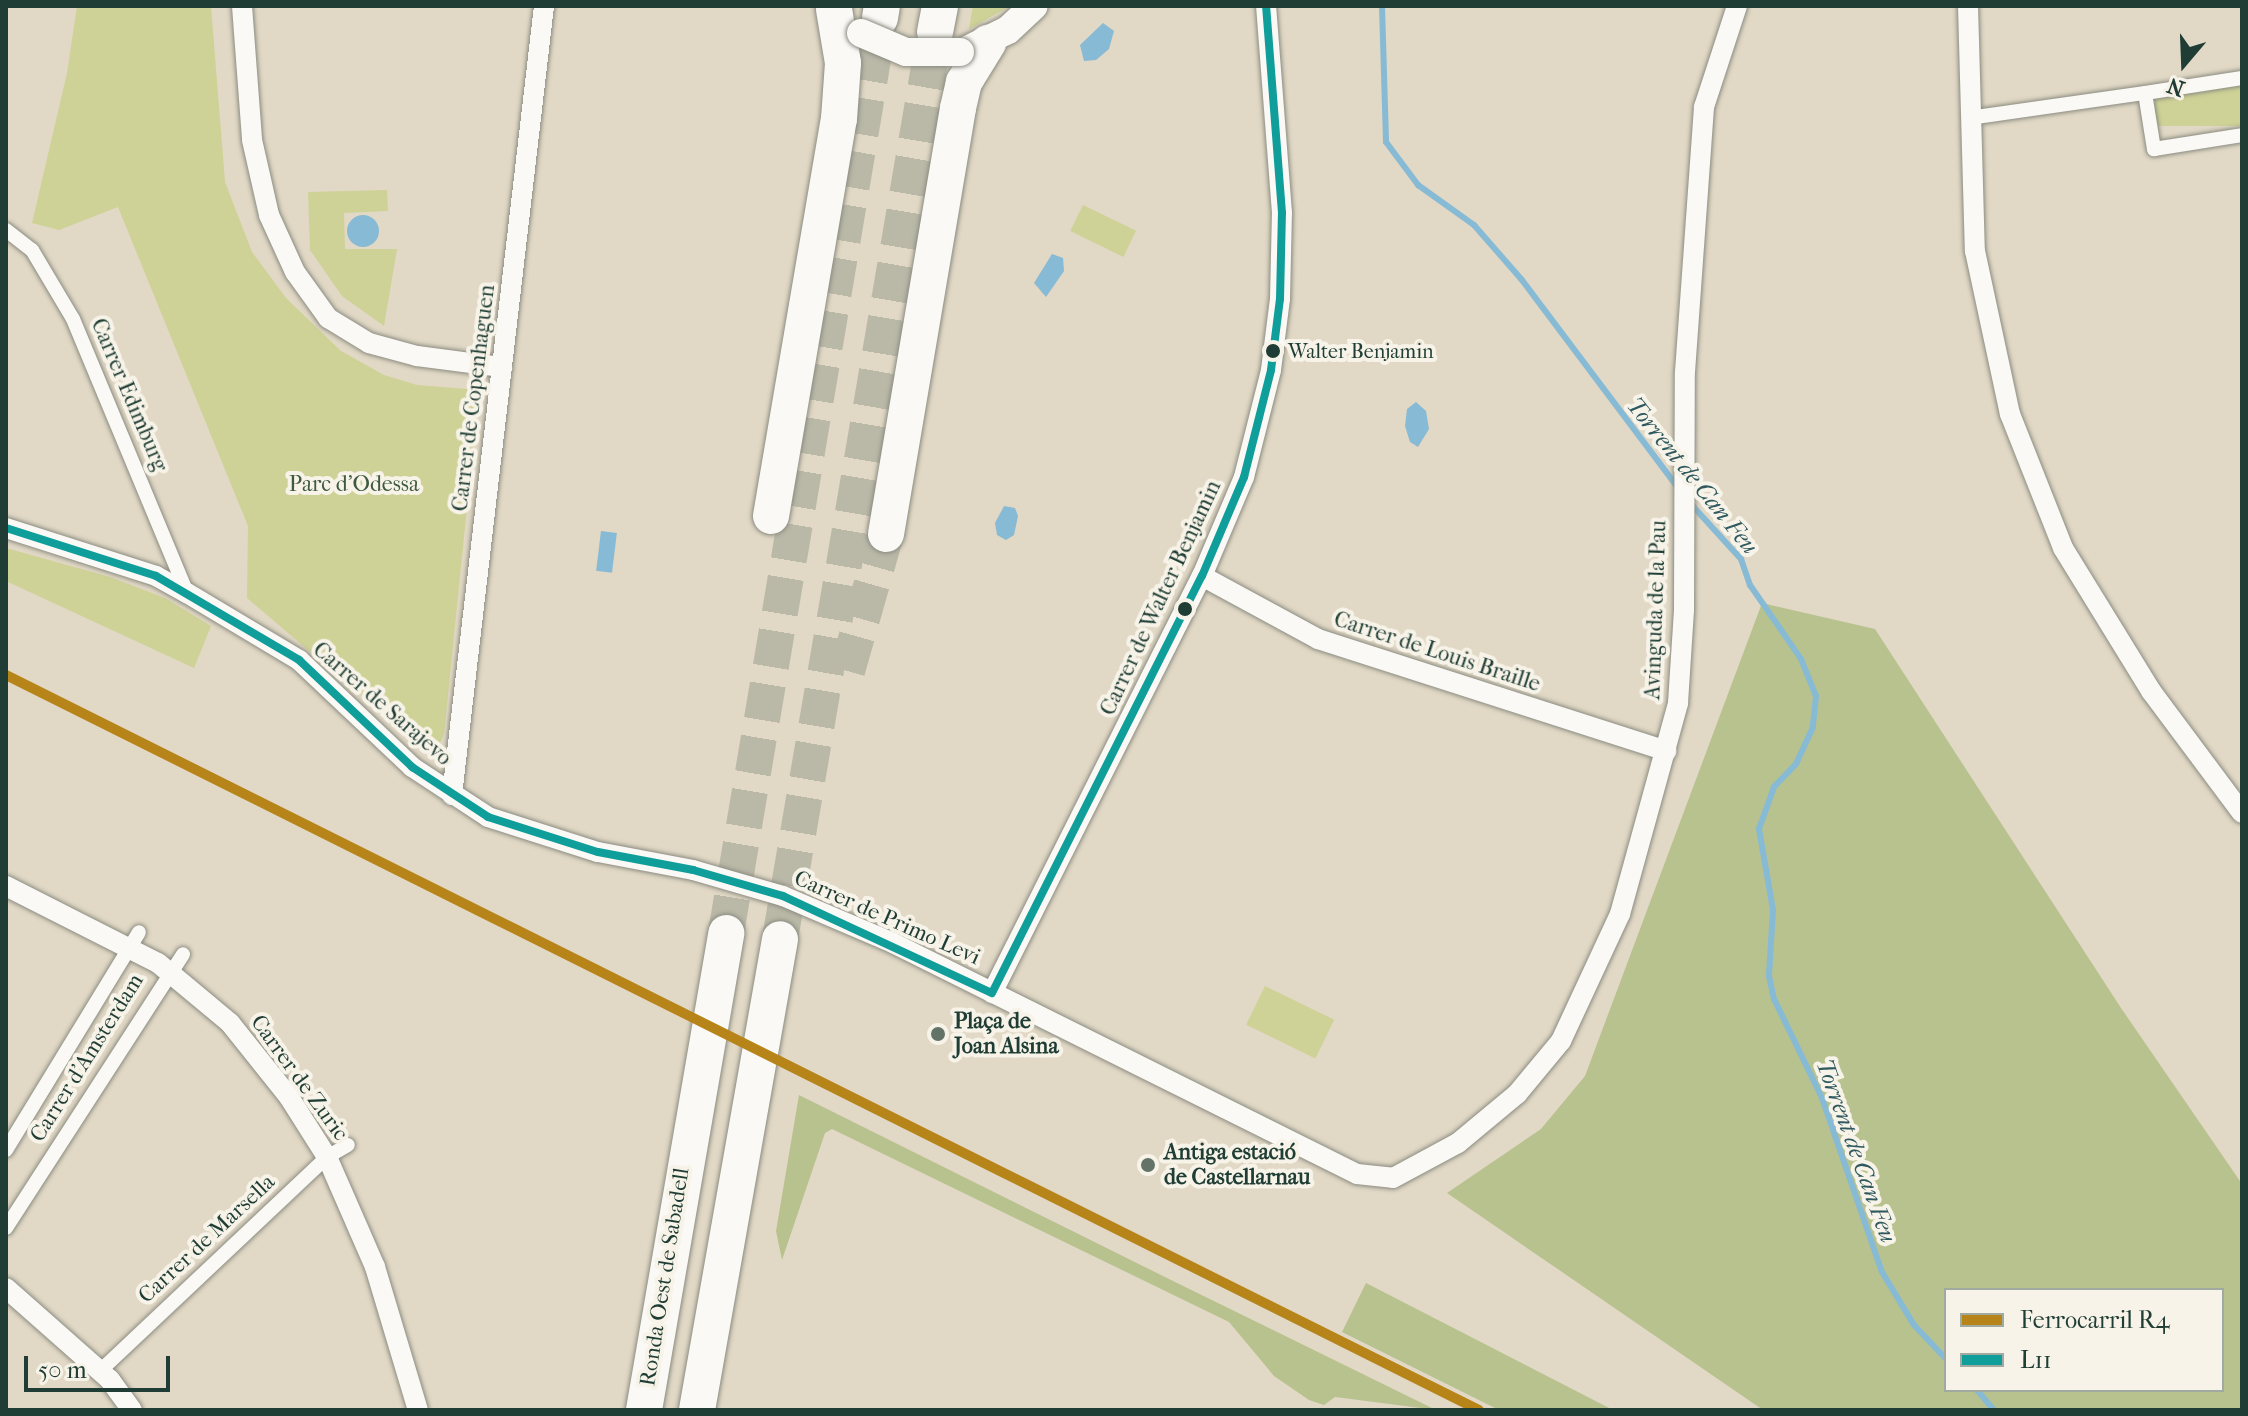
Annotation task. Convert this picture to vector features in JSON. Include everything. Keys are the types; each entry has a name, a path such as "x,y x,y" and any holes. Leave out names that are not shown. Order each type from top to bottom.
{"highway":[{"path":"771,516 839,119 843,63 833,7"},
{"path":"886,534 961,95 973,61 956,33"},
{"name":"Ronda Oest de Sabadell","path":"644,1410 687,1143 726,933"},
{"path":"697,1410 780,939"}],"main road":[{"path":"833,7 874,19 906,52 1034,6"}],"street":[{"path":"242,6 252,140 269,215 295,272 328,318 369,343 417,356 502,367"},
{"name":"Carrer de Copenhaguen","path":"452,795 544,6"},
{"name":"Avinguda de la Pau","path":"1357,1174 1393,1178 1458,1143 1499,1112 1561,1041 1620,914 1678,703 1684,609 1685,372 1704,107 1737,6"},
{"path":"1968,6 1975,251 2015,427 2063,548 2151,691 2242,813"},
{"name":"Carrer de Walter Benjamin","path":"992,993 1202,576 1244,477 1271,370 1280,299 1278,131 1260,7"},
{"path":"1969,118 2242,78"},
{"path":"2145,93 2154,149 2242,135"},
{"name":"Carrer Edimburg","path":"6,230 32,250 73,319 187,593"},
{"name":"Carrer de Sarajevo","path":"6,528 156,576 299,660 412,767 452,795 488,817 598,852"},
{"name":"Carrer de Louis Braille","path":"1202,576 1318,639 1666,751"},
{"name":"Carrer de Primo Levi","path":"598,852 693,870 783,896 992,993 1357,1174"},
{"name":"Carrer de Zuric","path":"6,886 134,940 230,1023 327,1157 375,1267 418,1410"},
{"name":"Carrer d'Amsterdam","path":"6,1150 134,940"},
{"name":"Carrer d'Amsterdam","path":"6,1228 168,971 183,954"},
{"name":"Carrer de Marsella","path":"100,1371 327,1157 348,1145"},
{"path":"6,1288 100,1371 132,1410"}],"green space":[{"name":"Parc d'Odessa","path":"77,6 211,6 225,182 252,252 286,298 341,351 384,375 417,385 479,390 444,734 437,750 423,748 247,598 248,526 118,207 59,230 32,223 67,73"},
{"path":"973,6 1010,6 969,29"},
{"path":"2155,85 2242,85 2242,126 2155,126"},
{"path":"387,190 388,211 344,213 345,249 397,249 384,326 342,296 310,250 308,192"},
{"path":"1083,205 1136,231 1123,257 1070,231"},
{"path":"6,548 110,577 165,598 211,626 194,668 6,581"},
{"path":"1762,603 1875,629 2121,1008 2242,1184 2242,1410 1763,1410 1447,1193 1541,1129 1585,1076"},
{"path":"1265,986 1334,1020 1315,1058 1246,1025"},
{"path":"799,1095 1436,1410 1335,1397 1324,1405 1309,1400 1274,1376 1229,1322 832,1129 825,1133 782,1260 776,1231"},
{"path":"1366,1283 1613,1410 1499,1410 1342,1332"}],"water":[{"path":"1103,23 1114,31 1109,49 1096,60 1084,61 1080,45"},
{"path":"363,215 374,220 379,231 374,242 363,247 352,242 347,231 352,220"},
{"path":"1052,254 1063,258 1064,271 1046,297 1034,283"},
{"path":"1416,402 1426,411 1429,429 1418,447 1410,442 1405,426 1407,409"},
{"path":"1004,506 1015,508 1018,516 1014,535 1006,540 997,535 995,523"},
{"path":"601,531 617,533 612,573 596,571"}],"waterway":[{"name":"Torrent de Can Feu","path":"1382,6 1386,142 1418,185 1474,225 1522,280 1678,488"},
{"name":"Torrent de Can Feu","path":"1690,503 1741,559 1750,585 1801,659 1816,696 1813,727 1796,764 1774,787 1759,829 1773,910 1769,976 1774,999 1822,1098 1882,1272 1914,1325 1944,1357"},
{"name":"Torrent de Can Feu","path":"1979,1392 1994,1410"}],"tunnel":[{"path":"726,933 880,18"},
{"path":"780,939 935,32"},
{"path":"847,671 886,534"}],"rail line":[{"name":"R4","path":"6,675 1479,1410"}],"transit line":[{"name":"L11","path":"992,993 1202,576 1244,477 1271,370 1280,299 1282,213 1266,6"},
{"name":"L11","path":"6,528 156,576 299,660 412,767 488,817 598,852 693,870 783,896 992,993"}],"place":[{"name":"Walter Benjamin","path":"1273,351"},
{"name":"Plaça de Joan Alsina","path":"938,1034"},
{"name":"Antiga estació de Castellarnau","path":"1148,1165"}]}
